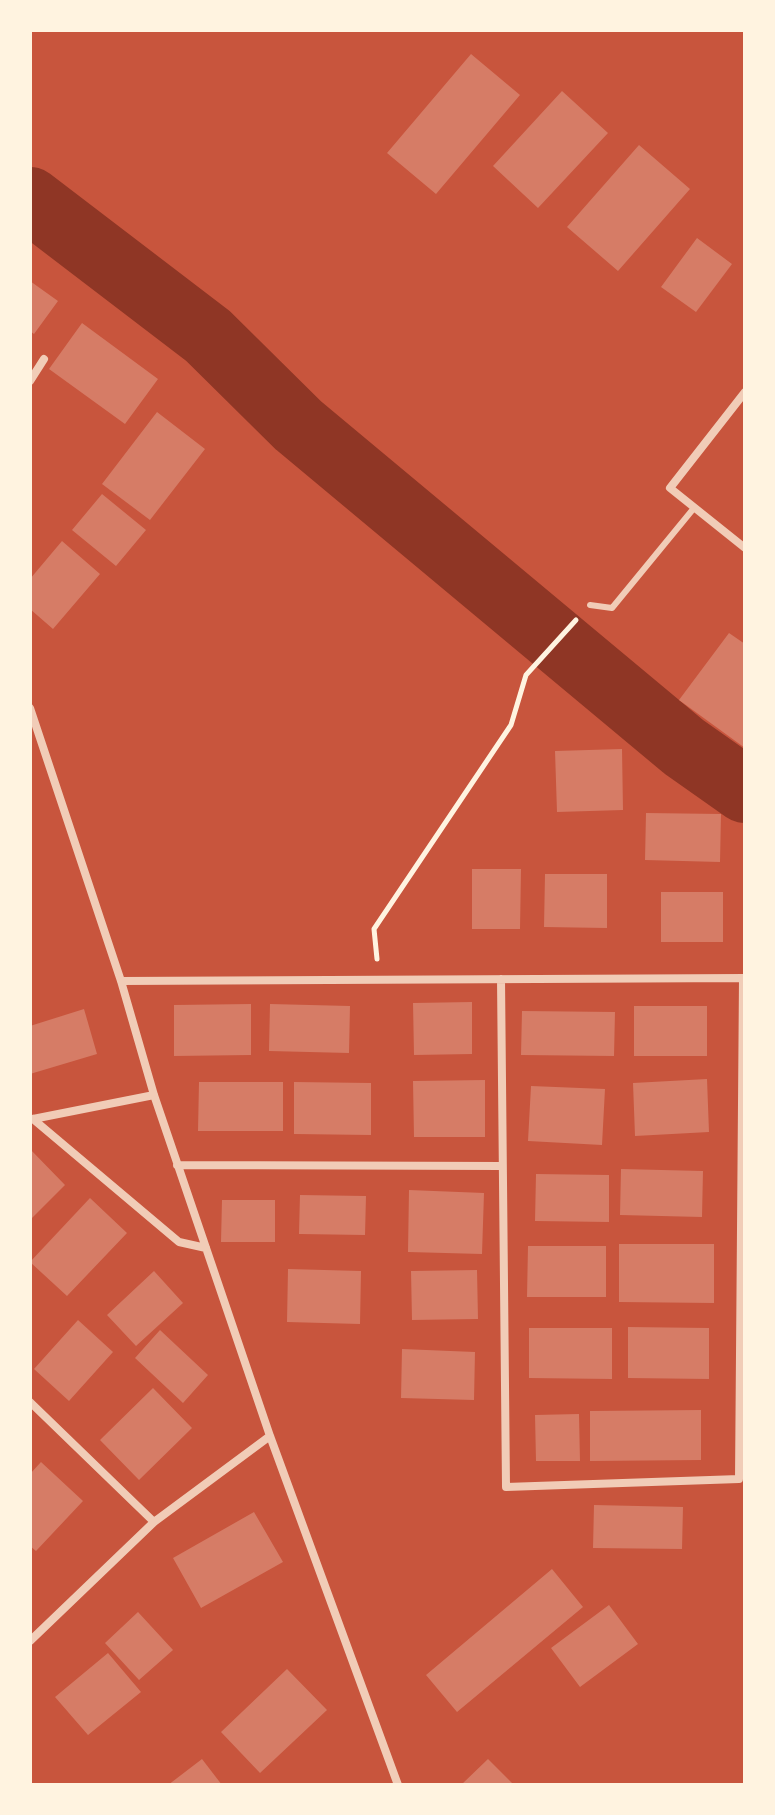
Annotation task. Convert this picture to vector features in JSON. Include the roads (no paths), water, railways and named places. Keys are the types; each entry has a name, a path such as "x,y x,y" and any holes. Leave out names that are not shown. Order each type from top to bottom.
{"street":[{"path":"30,381 44,359"},
{"path":"745,392 670,488 745,548"},
{"path":"30,708 121,981 177,1165 270,1436 398,1785"},
{"path":"121,981 379,979 744,978 739,1479 506,1487 501,979"},
{"path":"32,1120 154,1095"},
{"path":"32,1120 179,1242 206,1248"},
{"path":"177,1165 502,1166"},
{"path":"30,1402 154,1522"},
{"path":"30,1641 154,1522 270,1436"}],"lane":[{"path":"590,605 612,608 694,508"}],"waterway":[{"path":"30,200 208,336 298,425 684,747 745,790"}]}
